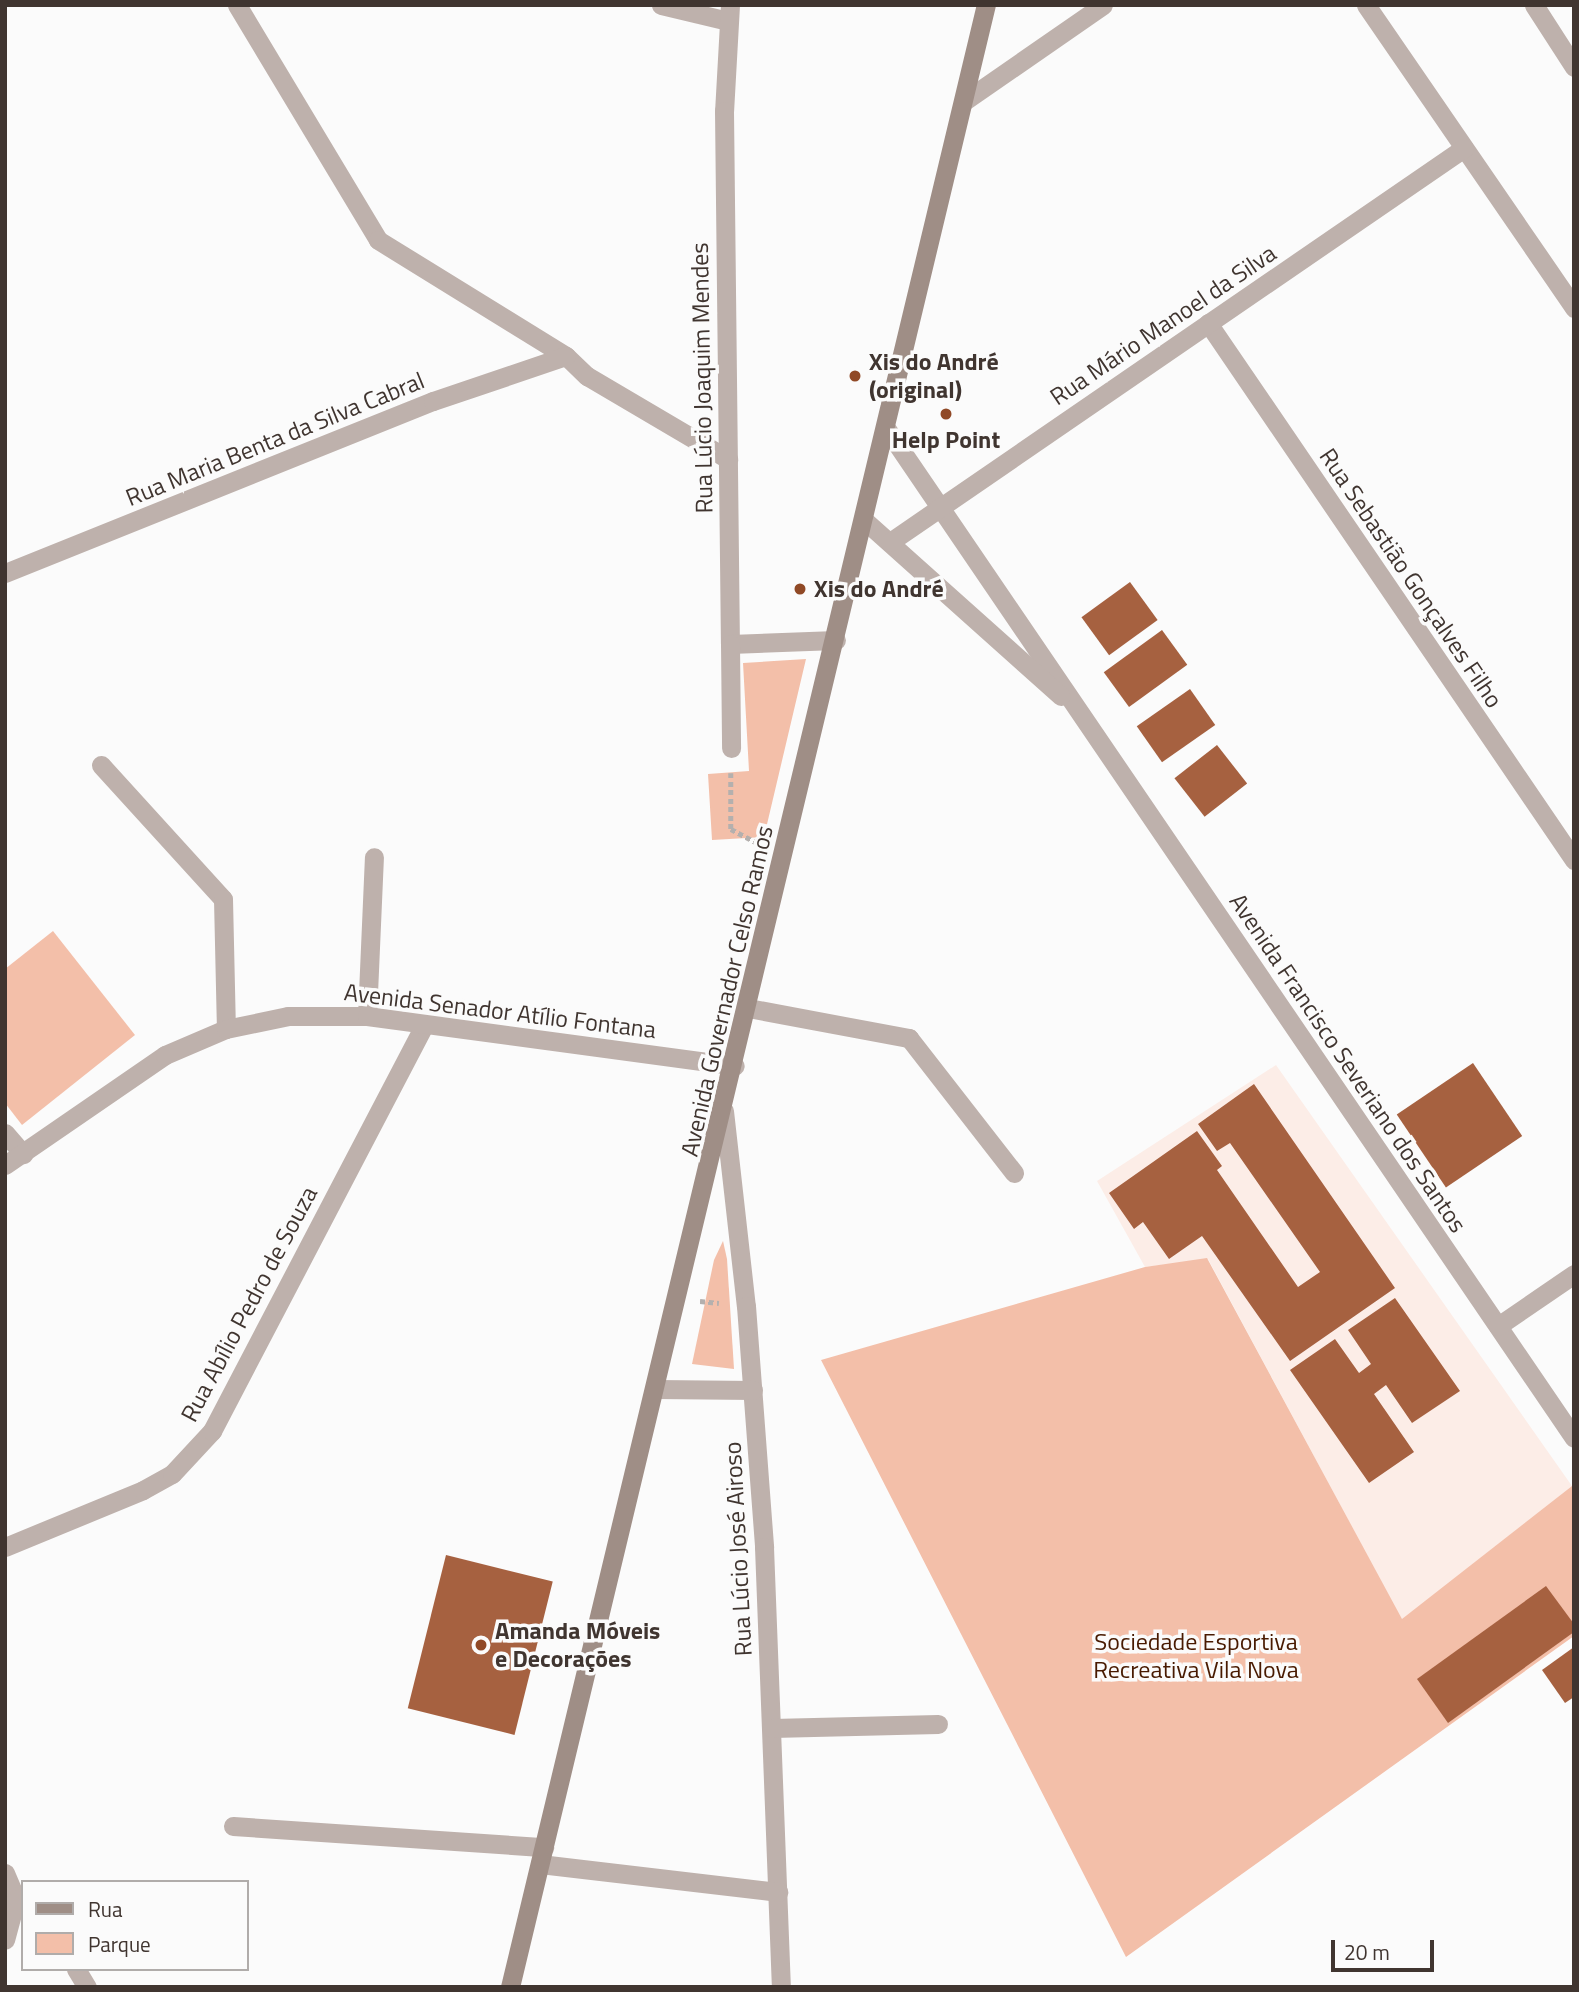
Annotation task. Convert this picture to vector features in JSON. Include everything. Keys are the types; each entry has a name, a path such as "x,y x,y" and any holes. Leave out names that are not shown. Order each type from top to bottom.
{"main road":[{"name":"Avenida Governador Celso Ramos","path":"510,1987 735,1066 986,5"}],"street":[{"path":"237,5 371,232 566,356 587,376 728,451"},
{"path":"661,5 729,13"},
{"path":"963,102 1103,5"},
{"path":"1366,5 1574,308"},
{"path":"1534,5 1574,67"},
{"name":"Rua Lúcio Joaquim Mendes","path":"729,13 728,451 731,748"},
{"name":"Rua Mário Manoel da Silva","path":"890,542 1464,148"},
{"name":"Rua Sebastião Gonçalves Filho","path":"1208,323 1574,860"},
{"name":"Rua Maria Benta da Silva Cabral","path":"5,573 433,401 566,356"},
{"name":"Avenida Francisco Severiano dos Santos","path":"886,428 1574,1438"},
{"name":"Avenida Francisco Severiano dos Santos","path":"864,520 1082,715"},
{"path":"730,645 836,639"},
{"path":"101,765 223,899 226,1029"},
{"path":"367,1016 374,857"},
{"path":"748,1008 909,1038 1014,1173"},
{"name":"Avenida Senador Atílio Fontana","path":"5,1165 165,1055 226,1029 288,1016 367,1016 735,1066"},
{"name":"Rua Abílio Pedro de Souza","path":"5,1547 143,1490 172,1474 212,1431 424,1025"},
{"name":"Rua Lúcio José Airoso","path":"724,1111 753,1390 772,1728 781,1987"},
{"path":"5,1133 23,1154"},
{"path":"1498,1326 1574,1274"},
{"path":"656,1389 753,1390"},
{"path":"772,1728 938,1724"},
{"path":"233,1826 542,1856 778,1892"},
{"path":"5,1873 19,1903 5,1940"},
{"path":"77,1971 87,1987"}],"path":[{"path":"731,748 731,829 784,857"},
{"path":"678,1298 746,1306"}],"shaded area":[{"path":"1276,1065 1572,1486 1402,1620 1208,1259 1145,1267 1097,1181"}],"green space":[{"path":"806,659 764,837 712,840 708,774 749,771 743,663"},
{"path":"53,931 135,1035 22,1125 5,1103 5,969"},
{"path":"723,1241 727,1259 734,1369 692,1364 714,1260"},
{"name":"Sociedade Esportiva Recreativa Vila Nova","path":"1207,1258 1402,1619 1572,1486 1574,1636 1126,1957 821,1360 1145,1267"}],"building":[{"path":"1130,582 1158,620 1109,655 1081,617"},
{"path":"1162,630 1187,665 1129,707 1104,672"},
{"path":"1190,689 1215,725 1162,762 1137,726"},
{"path":"1217,745 1247,784 1205,817 1174,778"},
{"path":"1473,1063 1522,1136 1446,1187 1397,1114"},
{"path":"1254,1084 1395,1288 1290,1361 1202,1236 1169,1259 1143,1222 1134,1229 1109,1193 1197,1131 1222,1166 1217,1170 1298,1287 1320,1272 1230,1143 1217,1151 1198,1124"},
{"path":"1395,1298 1460,1391 1412,1423 1386,1385 1374,1394 1414,1452 1369,1483 1290,1370 1335,1339 1359,1373 1371,1364 1348,1330"},
{"name":"Amanda Móveis e Decorações","path":"446,1555 553,1582 515,1735 408,1708"},
{"path":"1546,1586 1574,1624 1574,1632 1448,1723 1417,1679"},
{"path":"1574,1647 1574,1697 1565,1703 1542,1670"}],"place":[{"name":"Xis do André (original)","path":"855,376"},
{"name":"Help Point","path":"946,414"},
{"name":"Xis do André","path":"800,589"},
{"name":"Amanda Móveis e Decorações","path":"481,1645"}]}
